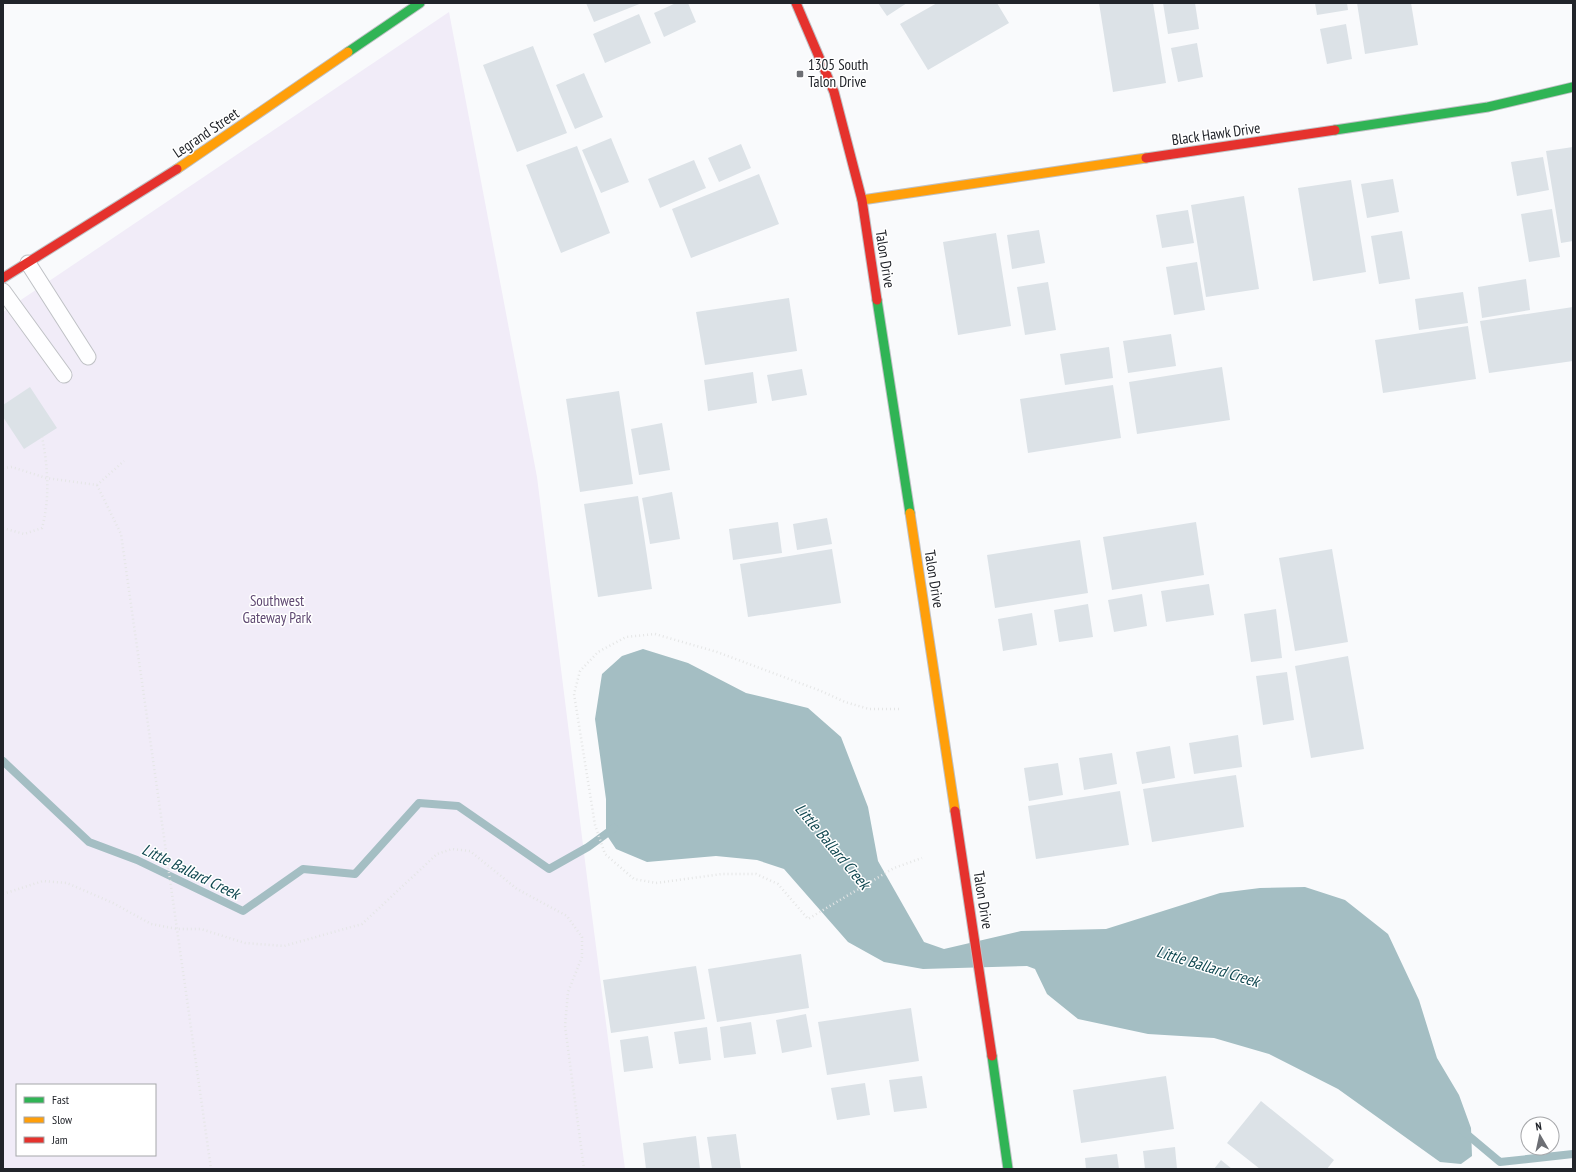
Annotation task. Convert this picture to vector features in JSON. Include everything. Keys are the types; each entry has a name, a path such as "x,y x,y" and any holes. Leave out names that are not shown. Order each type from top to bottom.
{"street":[{"name":"Legrand Street","path":"3,278 173,172 420,3"},
{"name":"Talon Drive","path":"796,3 834,92 862,200 983,994 1008,1169"},
{"name":"Black Hawk Drive","path":"862,200 1481,108 1573,87"}],"lane":[{"path":"28,263 88,357"},
{"path":"3,292 64,375"}],"path":[{"path":"3,528 24,534 42,528 46,511 47,459 42,437"},
{"path":"3,468 12,467 46,478 97,485 124,461"},
{"path":"97,485 121,534 210,1169"},
{"path":"899,710 869,709 845,702 821,690 717,652 655,634 626,637 598,652 580,671 574,694 595,825 605,854 634,879 656,883 722,874 756,874 778,884 808,919 894,868 922,858"},
{"path":"3,894 43,881 67,883 114,903 151,924 177,929 201,928 245,943 284,946 337,933 362,924 437,854 452,849 470,850 517,889 566,916 582,937 582,957 568,992 565,1026 584,1169"}],"green space":[{"name":"Southwest Gateway Park","path":"449,12 537,477 625,1169 3,1169 3,312"}],"water":[{"path":"643,649 688,663 746,693 808,708 841,737 868,807 878,861 924,942 944,949 1021,931 1106,929 1220,893 1260,888 1305,887 1345,900 1388,934 1419,1000 1437,1058 1459,1095 1471,1128 1472,1156 1461,1164 1440,1162 1338,1089 1269,1054 1214,1038 1148,1034 1078,1019 1047,994 1035,969 1027,966 923,969 884,962 848,942 784,869 757,860 716,856 647,862 616,849 606,834 606,799 595,719 602,674 622,656"}],"building":[{"path":"586,3 642,3 594,22"},
{"path":"676,3 688,3 696,22 664,37 654,13"},
{"path":"878,3 907,3 887,16"},
{"path":"937,3 997,3 1009,23 928,70 900,24"},
{"path":"1099,3 1153,3 1166,83 1113,92"},
{"path":"1163,3 1195,3 1199,29 1168,34"},
{"path":"1315,3 1347,3 1348,10 1317,15"},
{"path":"1357,3 1411,3 1418,45 1365,54"},
{"path":"639,14 651,43 605,63 593,34"},
{"path":"1346,24 1352,59 1327,64 1320,29"},
{"path":"1197,43 1203,77 1178,82 1171,48"},
{"path":"533,46 567,133 517,152 483,65"},
{"path":"584,73 603,117 575,129 556,85"},
{"path":"611,138 629,182 601,193 582,150"},
{"path":"741,144 751,168 719,182 708,158"},
{"path":"577,146 610,233 561,253 526,165"},
{"path":"1573,147 1573,241 1561,243 1546,151"},
{"path":"1543,157 1549,190 1517,196 1511,162"},
{"path":"694,160 706,188 660,208 648,179"},
{"path":"759,174 779,224 691,258 672,209"},
{"path":"1393,179 1399,212 1367,218 1361,184"},
{"path":"1351,180 1366,272 1313,281 1298,188"},
{"path":"1244,196 1259,289 1206,297 1191,205"},
{"path":"1552,209 1560,257 1529,262 1521,214"},
{"path":"1188,210 1194,243 1162,248 1156,215"},
{"path":"1039,230 1045,263 1012,269 1007,235"},
{"path":"1402,231 1410,279 1379,284 1371,236"},
{"path":"996,233 1011,326 958,335 943,242"},
{"path":"1197,262 1205,310 1174,315 1166,267"},
{"path":"1526,279 1530,310 1482,318 1478,287"},
{"path":"1048,282 1056,330 1025,335 1017,287"},
{"path":"1463,292 1468,323 1419,330 1415,299"},
{"path":"789,298 797,351 705,365 696,312"},
{"path":"1573,307 1573,361 1489,373 1480,321"},
{"path":"1468,326 1476,379 1383,393 1375,340"},
{"path":"1171,334 1176,366 1128,373 1123,341"},
{"path":"1109,347 1113,378 1065,385 1060,354"},
{"path":"1222,367 1230,420 1137,434 1129,382"},
{"path":"802,369 807,395 772,401 767,375"},
{"path":"753,372 757,403 708,411 704,380"},
{"path":"1113,385 1121,438 1028,453 1020,399"},
{"path":"30,387 57,428 24,449 3,417 3,405"},
{"path":"619,391 633,484 580,492 566,399"},
{"path":"662,423 670,470 639,475 631,429"},
{"path":"672,492 680,539 650,544 642,498"},
{"path":"638,496 652,589 598,597 584,504"},
{"path":"827,518 832,544 797,550 793,524"},
{"path":"778,522 782,553 733,560 729,529"},
{"path":"1196,522 1204,575 1112,590 1103,537"},
{"path":"1080,540 1088,593 995,608 987,555"},
{"path":"832,549 841,603 748,617 740,564"},
{"path":"1332,549 1348,642 1295,651 1279,558"},
{"path":"1209,584 1214,615 1166,622 1161,591"},
{"path":"1142,594 1147,626 1114,632 1108,600"},
{"path":"1088,604 1093,637 1059,642 1054,610"},
{"path":"1276,609 1282,658 1251,662 1244,614"},
{"path":"1032,613 1037,645 1003,651 998,619"},
{"path":"1348,656 1364,749 1311,758 1295,666"},
{"path":"1287,672 1294,720 1263,725 1256,676"},
{"path":"1238,735 1242,767 1194,774 1189,743"},
{"path":"1170,746 1175,778 1142,784 1136,752"},
{"path":"1112,753 1117,784 1084,790 1079,758"},
{"path":"1058,763 1063,795 1029,801 1024,768"},
{"path":"1236,775 1244,827 1152,842 1143,789"},
{"path":"1120,791 1129,845 1036,859 1028,806"},
{"path":"801,954 809,1008 717,1022 708,969"},
{"path":"696,966 705,1019 611,1033 603,980"},
{"path":"911,1008 919,1061 827,1075 818,1022"},
{"path":"806,1014 812,1047 782,1053 776,1020"},
{"path":"751,1022 756,1054 724,1058 720,1027"},
{"path":"707,1027 711,1060 679,1064 674,1032"},
{"path":"648,1036 653,1068 624,1072 620,1040"},
{"path":"922,1076 927,1108 894,1112 889,1080"},
{"path":"1166,1076 1174,1129 1081,1143 1073,1090"},
{"path":"865,1083 870,1115 837,1120 831,1088"},
{"path":"1261,1101 1334,1160 1327,1169 1260,1169 1227,1143"},
{"path":"736,1134 741,1169 712,1169 707,1137"},
{"path":"696,1136 700,1169 646,1169 643,1143"},
{"path":"1175,1147 1177,1169 1145,1169 1143,1151"},
{"path":"1117,1154 1119,1169 1086,1169 1085,1158"},
{"path":"1221,1160 1232,1169 1214,1169"}],"waterway":[{"name":"Little Ballard Creek","path":"3,761 89,842 137,860 243,911 303,869 355,874 419,803 458,806 549,869 588,847 614,828"},
{"name":"Little Ballard Creek","path":"1463,1131 1500,1162 1573,1154"}],"traffic: fast":[{"path":"348,52 420,3"},
{"path":"1335,130 1488,107 1573,87"},
{"path":"877,300 910,513"},
{"path":"992,1056 1008,1169"}],"traffic: slow":[{"path":"177,169 348,52"},
{"path":"862,200 1146,158"},
{"path":"910,513 955,811"}],"traffic: jam":[{"path":"796,3 834,92 862,200 877,300"},
{"path":"1146,158 1335,130"},
{"path":"3,278 177,169"},
{"path":"955,811 992,1056"}],"place":[{"name":"1305 South Talon Drive","path":"800,74"}]}
